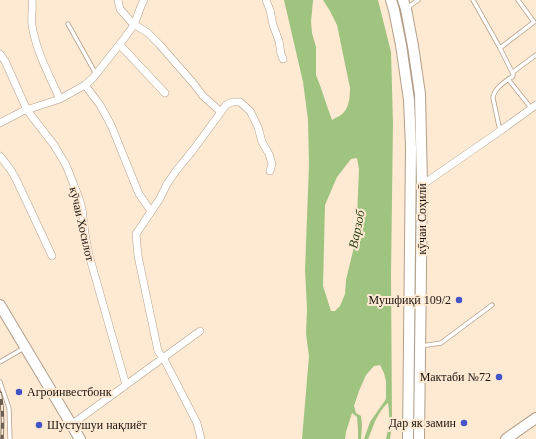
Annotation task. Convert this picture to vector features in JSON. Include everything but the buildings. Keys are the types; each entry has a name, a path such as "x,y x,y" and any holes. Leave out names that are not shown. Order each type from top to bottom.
{"main road":[{"name":"кӯчаи Соҳилӣ","path":"391,0 401,45 409,100 411,148 408,439"},
{"name":"кӯчаи Соҳилӣ","path":"404,4 414,46 420,94 422,185 419,439"},
{"path":"0,305 80,439"},
{"path":"506,439 536,418"}],"street":[{"path":"32,0 32,24 37,46 60,99"},
{"path":"118,0 120,8 134,25 148,33 203,96 221,112"},
{"path":"0,122 23,111 60,99 85,85 96,74 134,25 144,0"},
{"path":"266,0 283,59"},
{"path":"120,44 166,93"},
{"name":"кӯчаи Хосилот","path":"0,54 5,61 28,110 60,154 75,186 82,210 89,255 126,385"},
{"path":"85,85 100,105 139,194 151,211"},
{"path":"201,439 197,423 158,351 138,256 136,234 176,171 226,105 232,102 240,102 250,111 258,127 262,142 269,154 272,164 270,171"},
{"path":"422,185 500,132 533,107"},
{"path":"0,156 16,179 52,256"},
{"path":"71,425 200,332"}],"lane":[{"path":"404,4 418,0"},
{"path":"473,0 513,72"},
{"path":"500,48 534,22 518,0"},
{"path":"68,24 96,74"},
{"path":"500,132 493,94 496,89 512,76 513,72 536,55"},
{"path":"508,79 533,107"},
{"path":"420,346 441,343 492,305"},
{"path":"0,362 25,347"},
{"path":"0,382 9,408 10,439"}],"water":[{"name":"Варзоб","path":"284,0 313,0 311,22 316,47 316,75 332,120 344,113 346,110 350,88 337,25 323,0 378,0 391,52 393,123 391,274 392,425 390,439 386,439 389,421 388,403 383,407 377,417 368,439 364,439 370,422 386,399 386,381 380,365 374,366 366,375 354,406 356,413 361,416 361,439 358,439 357,417 352,413 345,439 302,439 309,356 306,334 307,309 305,270 309,165 308,120 303,82","holes":["357,158 359,169 357,218 345,294 340,306 335,311 331,311 323,286 325,205 337,177 351,159"]}],"railway":[{"path":"0,393 2,404 2,439"}],"place":[{"name":"Мушфиқӣ 109/2","path":"459,300"},
{"name":"Мактаби №72","path":"499,377"},
{"name":"Агроинвестбонк","path":"19,392"},
{"name":"Дар як замин","path":"464,423"},
{"name":"Шустушуи нақлиёт","path":"39,425"}]}
